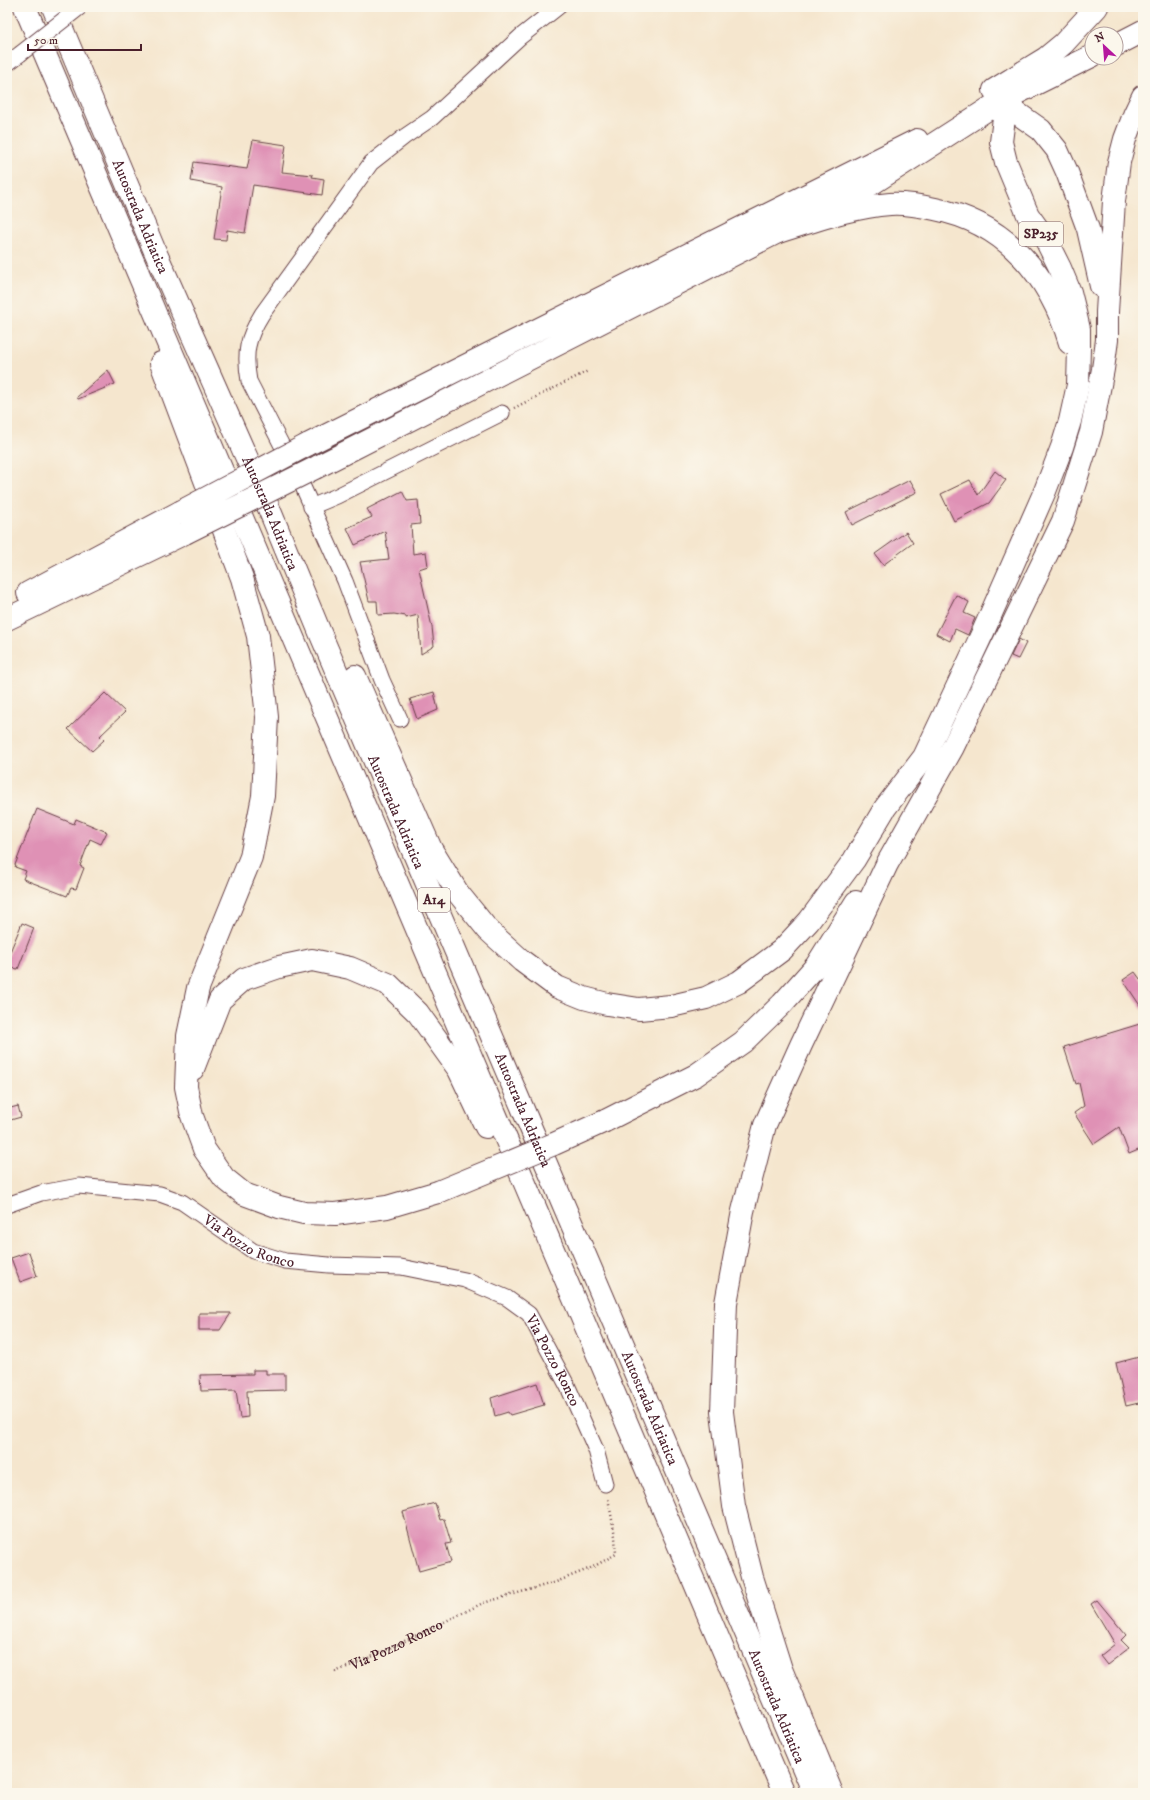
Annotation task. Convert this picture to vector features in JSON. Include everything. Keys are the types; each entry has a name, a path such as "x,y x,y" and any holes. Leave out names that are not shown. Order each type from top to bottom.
{"main road":[{"name":"Autostrada Adriatica","path":"25,7 456,1018 605,1375 784,1793"},
{"name":"Autostrada Adriatica","path":"53,7 154,249 265,499 455,951 814,1793"},
{"path":"924,137 977,100 1046,58 1063,44 1097,7"},
{"path":"1124,41 1143,31"},
{"path":"7,604 307,445 924,137 1084,60"},
{"path":"832,1793 781,1669 752,1577 734,1506 722,1412 726,1303 742,1211 765,1125 802,1045 887,864 953,747 1063,521 1090,432 1104,362 1107,340 1107,312 1114,201 1119,162 1134,115 1143,96"},
{"path":"7,619 186,533 870,185 1001,101"},
{"name":"SP235","path":"1001,101 1041,130 1057,150 1067,172 1088,229 1107,312"},
{"name":"SP235","path":"1001,101 1004,118 1001,142 1006,162 1028,215 1046,240 1070,292 1079,329 1079,370"},
{"path":"107,200 141,307 242,578 258,636 267,717 263,796 251,857 198,988 188,1036 186,1087 192,1116 204,1149 224,1178 244,1194 279,1207 304,1213 335,1214 387,1207 438,1192 554,1144 605,1121 696,1075 743,1042 782,1004 816,966 848,917 881,859 953,747"},
{"path":"778,232 857,209 891,204 922,206 947,211 968,218 1005,239 1023,256 1041,278 1060,315 1079,370 1078,386 1070,421 1062,447 1045,491 983,632 924,757 881,859"},
{"path":"265,499 341,644 431,849 458,893 488,930 522,961 557,987 584,998 607,1004 639,1009 671,1006 706,998 739,982 782,950 809,920 854,860 885,808 924,757"},
{"path":"186,1087 220,1000 244,979 279,967 312,960 350,968 388,984 418,1013 459,1070 605,1375"}],"street":[{"path":"7,64 80,7"},
{"path":"400,719 382,680 345,581 284,447 262,409 249,381 246,354 251,332 282,284 371,163 404,137 432,118 520,37 558,7"},
{"path":"311,507 337,496 502,413"},
{"name":"Via Pozzo Ronco","path":"7,1205 41,1193 79,1186 160,1194 182,1202 253,1251 285,1261 329,1265 401,1267 464,1280 507,1298 529,1314 568,1386 596,1450 605,1484"}],"path":[{"path":"502,413 588,371"},
{"name":"Via Pozzo Ronco","path":"335,1672 378,1654 483,1603 556,1582 593,1567 616,1554 615,1536 605,1484"}],"building":[{"path":"253,140 286,145 282,172 313,175 312,177 324,179 322,195 253,185 245,233 227,230 226,240 214,239 222,187 191,181 194,162 247,169"},
{"path":"108,370 115,384 78,399 77,397"},
{"path":"995,471 1006,480 989,503 954,521 941,494 970,480 978,495"},
{"path":"910,480 917,492 852,525 846,512"},
{"path":"402,491 407,501 418,500 420,524 411,525 413,554 426,552 428,566 419,569 432,627 434,646 421,654 418,615 406,618 406,616 394,614 378,615 377,601 369,601 360,562 389,559 385,531 355,545 347,528 372,517 367,509"},
{"path":"906,532 913,543 883,565 875,554"},
{"path":"956,595 969,602 964,613 975,618 968,635 955,629 950,641 936,634"},
{"path":"1019,639 1026,643 1018,659 1011,656"},
{"path":"434,692 438,710 417,719 410,699"},
{"path":"105,693 125,712 100,736 104,740 92,751 68,729"},
{"path":"37,809 74,824 76,819 107,832 101,844 90,839 80,866 84,868 76,889 71,888 67,896 23,879 26,871 15,867"},
{"path":"22,923 34,928 18,969 7,967 7,959"},
{"path":"1135,972 1143,983 1143,1010 1123,980"},
{"path":"1143,1023 1143,1148 1129,1154 1119,1127 1094,1144 1074,1113 1084,1106 1079,1083 1076,1084 1064,1047"},
{"path":"18,1106 21,1117 7,1121 7,1109"},
{"path":"29,1252 37,1276 20,1282 11,1258"},
{"path":"199,1313 231,1313 220,1330 199,1330"},
{"path":"1143,1356 1143,1402 1126,1406 1116,1363"},
{"path":"253,1370 266,1370 266,1374 285,1374 285,1390 247,1391 248,1417 240,1418 236,1390 201,1391 200,1375 253,1374"},
{"path":"537,1383 544,1405 510,1415 508,1412 495,1416 491,1398"},
{"path":"435,1503 440,1520 444,1519 451,1543 446,1544 451,1562 419,1571 403,1512"},
{"path":"1097,1600 1126,1635 1121,1640 1129,1648 1107,1665 1100,1656 1115,1644 1091,1604"}]}
